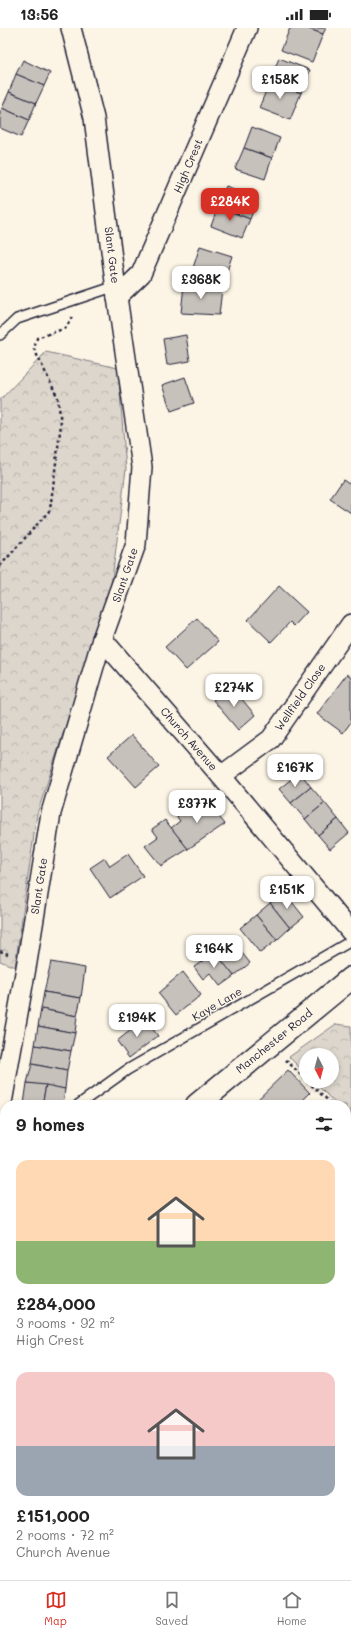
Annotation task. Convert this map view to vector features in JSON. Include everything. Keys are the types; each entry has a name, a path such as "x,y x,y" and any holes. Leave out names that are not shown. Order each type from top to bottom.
{"main road":[{"name":"Manchester Road","path":"203,1100 351,978"}],"street":[{"name":"Slant Gate","path":"2,1100 51,813 102,639 136,544 142,467 116,291 94,118 71,28"},
{"name":"High Crest","path":"116,291 141,274 247,28"},
{"name":"Wellfield Close","path":"221,776 271,739 351,624"},
{"name":"Church Avenue","path":"102,639 221,776 351,932"}],"lane":[{"path":"0,335 17,319 82,297 116,291"},
{"name":"Kaye Lane","path":"85,1100 127,1070 351,941"}],"path":[{"path":"0,566 50,510 61,424 58,398 34,349 37,338 66,328 82,297"},
{"path":"315,1088 328,1100"}],"green space":[{"path":"46,352 118,368 126,469 111,587 37,814 15,967 0,961 0,400"},
{"path":"336,1024 351,1026 351,1100 332,1100 320,1088 339,1088 339,1048 302,1048"},
{"path":"299,1050 299,1067 289,1057"}],"building":[{"path":"290,28 307,28 323,34 312,62 281,50"},
{"path":"307,28 326,28 323,34"},
{"path":"279,58 310,70 301,93 270,81"},
{"path":"23,60 50,73 44,86 16,74"},
{"path":"16,74 44,86 36,103 9,92"},
{"path":"270,81 301,93 290,120 259,108"},
{"path":"9,92 36,103 29,120 2,108"},
{"path":"2,108 29,120 21,137 0,128 0,113"},
{"path":"252,127 280,138 272,158 244,148"},
{"path":"244,148 272,158 265,179 235,169"},
{"path":"226,186 258,198 250,219 218,207"},
{"path":"218,207 250,219 242,238 211,226"},
{"path":"200,246 232,256 225,277 193,268"},
{"path":"184,285 222,289 219,315 181,313"},
{"path":"186,335 190,361 167,365 163,339"},
{"path":"185,377 194,403 171,411 162,385"},
{"path":"343,480 349,484 351,481 351,513 330,499"},
{"path":"279,586 307,612 294,626 290,622 271,642 248,620"},
{"path":"197,618 218,642 186,670 165,647"},
{"path":"347,674 351,677 351,722 343,733 317,714"},
{"path":"231,686 255,715 238,730 213,700"},
{"path":"132,735 159,767 136,787 108,756"},
{"path":"300,772 311,787 291,803 279,789"},
{"path":"311,787 325,803 305,819 291,803"},
{"path":"206,801 225,824 188,849 171,828 180,821 174,813 184,807 189,814"},
{"path":"325,803 338,819 318,835 305,819"},
{"path":"338,819 349,833 330,849 318,835"},
{"path":"165,820 188,849 161,866 145,846 158,837 152,829"},
{"path":"128,854 143,876 110,898 90,868 105,858 110,866"},
{"path":"284,892 304,917 290,928 270,903"},
{"path":"270,903 290,928 277,940 256,915"},
{"path":"256,915 277,940 260,953 240,928"},
{"path":"230,938 250,963 234,976 210,948 220,939 224,943"},
{"path":"215,952 234,976 220,986 210,973 203,979 194,967"},
{"path":"51,962 85,968 81,998 44,992"},
{"path":"183,972 201,995 176,1015 158,993"},
{"path":"44,992 81,998 77,1016 41,1009"},
{"path":"41,1009 77,1016 75,1033 38,1026"},
{"path":"145,1019 158,1036 129,1058 117,1041"},
{"path":"38,1026 75,1033 71,1051 35,1045"},
{"path":"35,1045 71,1051 67,1071 32,1064"},
{"path":"32,1064 67,1071 65,1089 27,1083"},
{"path":"288,1070 299,1082 299,1088 305,1088 310,1093 303,1100 257,1100"},
{"path":"27,1083 46,1085 43,1100 25,1100"},
{"path":"46,1085 65,1089 64,1100 43,1100"}]}
